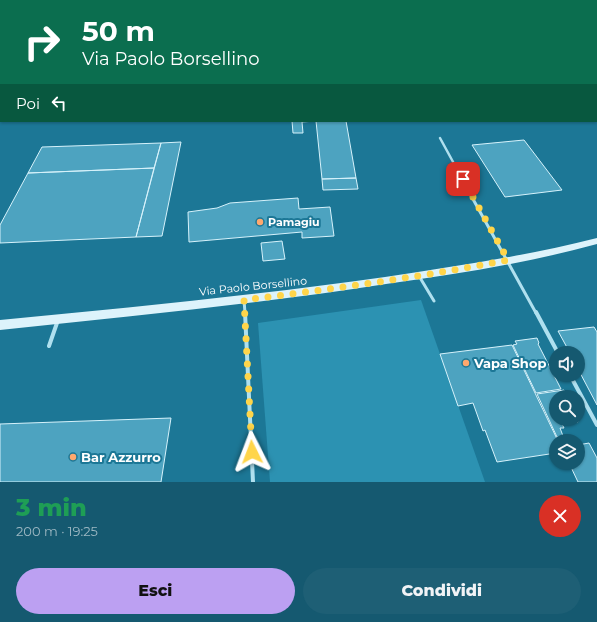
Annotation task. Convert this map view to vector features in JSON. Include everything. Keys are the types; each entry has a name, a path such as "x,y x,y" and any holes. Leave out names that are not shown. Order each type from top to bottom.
{"main road":[{"name":"Via Paolo Borsellino","path":"0,324 244,300 329,290 508,260 597,241"}],"lane":[{"path":"440,138 554,346"},
{"path":"419,276 434,302"},
{"path":"244,300 253,482"},
{"path":"49,346 59,319"},
{"path":"574,382 597,425"}],"shaded area":[{"path":"421,300 485,482 270,482 258,323"}],"building":[{"path":"292,122 302,122 303,133 293,133"},
{"path":"316,122 346,122 356,178 322,179"},
{"path":"524,140 562,190 505,197 472,145"},
{"path":"181,142 162,236 136,237 161,143"},
{"path":"161,143 154,168 28,173 42,147"},
{"path":"154,168 136,237 0,243 0,225 28,173"},
{"path":"356,178 358,189 323,190 322,179"},
{"name":"Pamagiu","path":"298,198 299,209 330,207 334,236 302,238 302,232 189,242 188,212 217,208 230,203"},
{"path":"282,241 285,259 263,261 261,243"},
{"path":"594,327 597,332 597,405 585,382 585,346 566,346 558,331"},
{"path":"537,338 538,344 549,366 549,382 557,382 561,389 536,393 513,345 517,344 515,341"},
{"path":"512,345 549,422 549,426 551,426 555,434 549,434 549,454 497,462 485,430 483,431 473,403 458,406 440,354"},
{"path":"549,392 549,420 537,394"},
{"path":"171,418 161,482 0,482 0,424"},
{"path":"552,426 563,426 564,428 560,428 562,434 556,434"},
{"path":"589,443 597,458 597,482 578,482 572,470 585,470 585,444"}],"place":[{"name":"Pamagiu","path":"260,222"},
{"name":"Vapa Shop","path":"466,363"},
{"name":"Bar Azzurro","path":"73,457"}],"route":[{"path":"252,452 244,300 329,290 465,269 508,260 463,179"}]}
